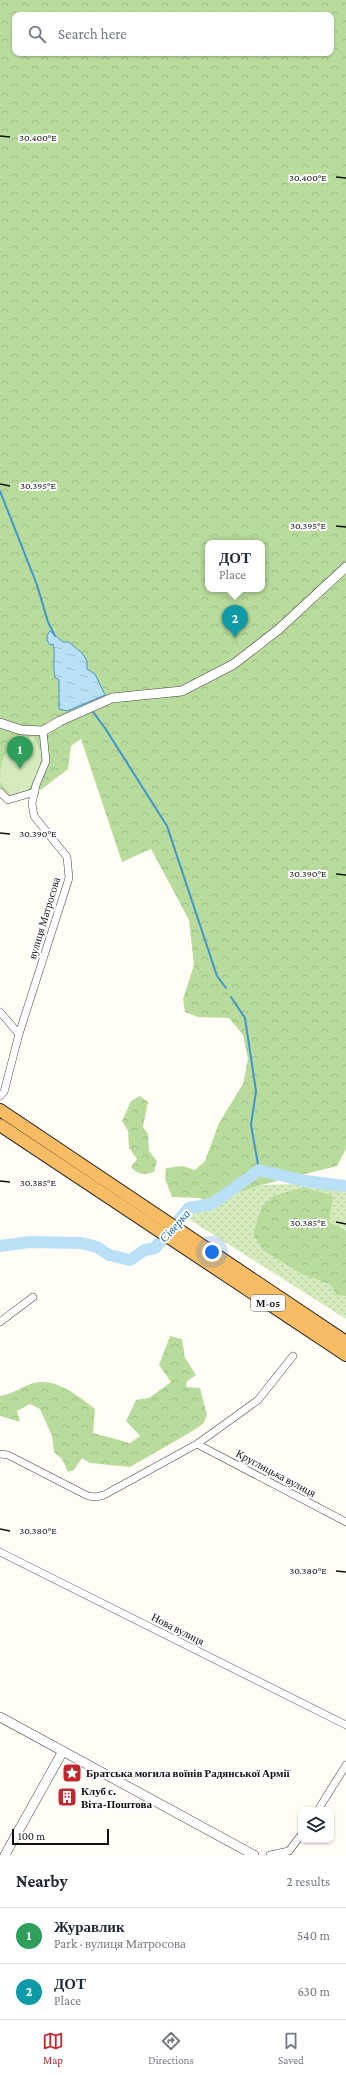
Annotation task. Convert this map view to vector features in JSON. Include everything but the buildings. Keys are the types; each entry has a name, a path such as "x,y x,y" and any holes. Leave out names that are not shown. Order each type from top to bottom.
{"highway":[{"name":"М-05","path":"3,1112 148,1216"},
{"name":"М-05","path":"0,1125 148,1216 346,1342"},
{"name":"М-05","path":"194,1246 346,1355"}],"street":[{"path":"0,723 21,730 43,731 60,721 112,698 182,691 234,664 279,629 346,567"},
{"name":"вулиця Матросова","path":"0,1096 4,1092 19,1034 69,878 67,857 34,816 32,804 34,792 46,761 43,731"},
{"path":"0,792 8,800 34,792"},
{"path":"0,1012 19,1034"},
{"path":"0,1322 33,1297"},
{"path":"0,1454 8,1456 88,1496 96,1497 104,1495 197,1444 258,1400 293,1356"},
{"name":"Круглицька вулиця","path":"197,1444 346,1522"},
{"name":"Нова вулиця","path":"0,1552 346,1726"},
{"path":"0,1717 254,1855"},
{"path":"6,1855 63,1751"},
{"path":"320,1807 346,1765"},
{"path":"270,1855 289,1851 298,1839"}],"green space":[{"path":"0,0 346,0 346,1149 337,1166 261,1185 210,1202 199,1198 172,1197 165,1179 166,1168 183,1166 195,1170 205,1161 219,1123 243,1084 248,1059 243,1035 229,1018 198,1017 185,1012 183,999 194,965 189,920 151,849 122,862 81,739 71,746 68,769 42,789 11,797 0,787"},
{"path":"33,736 42,753 38,774 26,792 12,796 0,782 0,772 4,758 11,748"},
{"path":"140,1096 148,1102 143,1127 148,1134 149,1151 157,1161 154,1172 147,1174 136,1172 131,1167 137,1159 129,1148 128,1131 122,1121 131,1101"},
{"path":"294,1184 346,1191 346,1319 187,1218 189,1208 261,1185"},
{"path":"304,1187 333,1196 329,1222 346,1231 346,1296 337,1295 330,1284 302,1274 263,1250 253,1234 262,1206 274,1196"},
{"path":"170,1336 182,1339 185,1358 196,1375 187,1381 186,1387 200,1388 207,1415 203,1424 130,1467 90,1463 82,1458 74,1470 68,1472 62,1459 54,1452 52,1436 40,1409 30,1404 17,1411 20,1422 0,1416 0,1396 9,1394 34,1383 51,1383 67,1389 95,1409 93,1433 130,1443 140,1436 126,1421 136,1400 149,1398 171,1382 159,1365"}],"water":[{"path":"50,631 63,642 69,642 83,654 87,661 87,669 95,674 105,695 67,711 59,709 59,680 55,677 54,673 54,648 53,644 50,645 47,640 47,636"}],"waterway":[{"path":"0,491 37,585 48,622 55,636"},
{"path":"93,712 105,728 167,826 217,976 226,988"},
{"path":"231,997 245,1018 256,1091 251,1125 259,1170"},
{"name":"Сіверка","path":"0,1246 29,1242 81,1243 97,1247 109,1255 130,1260 145,1250 155,1248 189,1208 212,1204 259,1170 305,1181 346,1186"}],"place":[{"name":"ДОТ","path":"235,638"},
{"name":"Журавлик","path":"20,769"},
{"name":"Братська могила воїнів Радянської Армії","path":"72,1773"},
{"name":"Клуб с. Віта-Поштова","path":"67,1797"}]}
